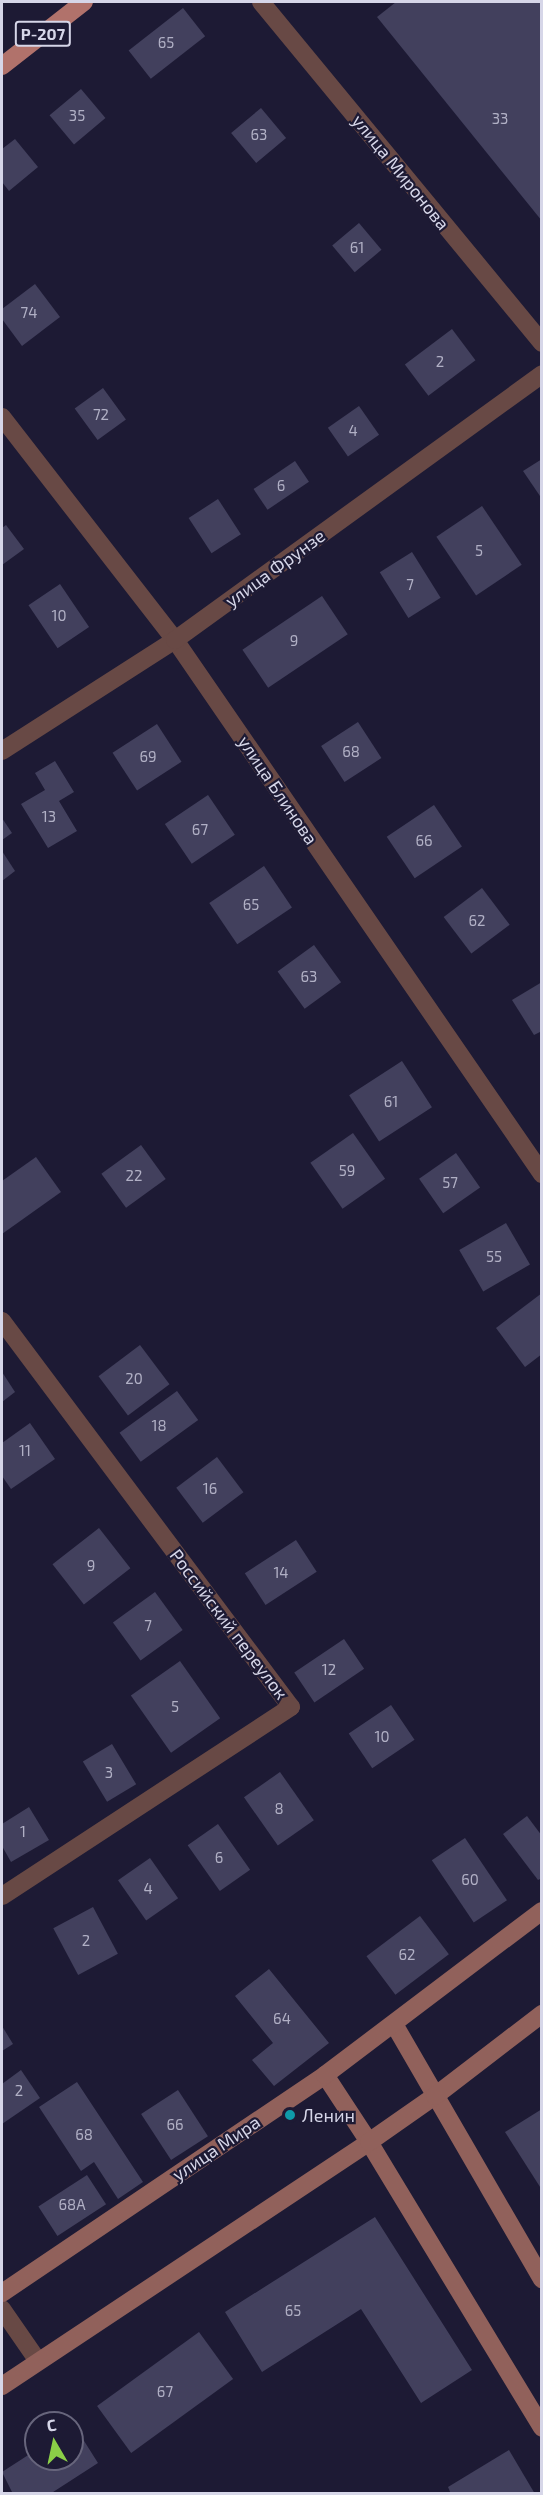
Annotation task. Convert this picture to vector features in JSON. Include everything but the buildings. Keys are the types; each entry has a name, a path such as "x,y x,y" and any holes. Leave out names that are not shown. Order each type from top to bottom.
{"main road":[{"name":"Р-207","path":"2,66 84,2"}],"street":[{"name":"улица Миронова","path":"261,2 542,342"},
{"name":"улица Фрунзе","path":"2,751 175,640 542,374"},
{"name":"улица Блинова","path":"2,417 175,640 542,1174"},
{"name":"Российский переулок","path":"2,1321 291,1707 2,1896"},
{"name":"улица Мира","path":"2,2293 325,2075 542,1911"},
{"path":"2,2386 369,2142 435,2096 542,2014"},
{"path":"394,2024 542,2279"},
{"path":"325,2075 369,2142 542,2428"},
{"path":"2,2309 38,2361"}],"place":[{"name":"Ленин","path":"290,2115"}]}
